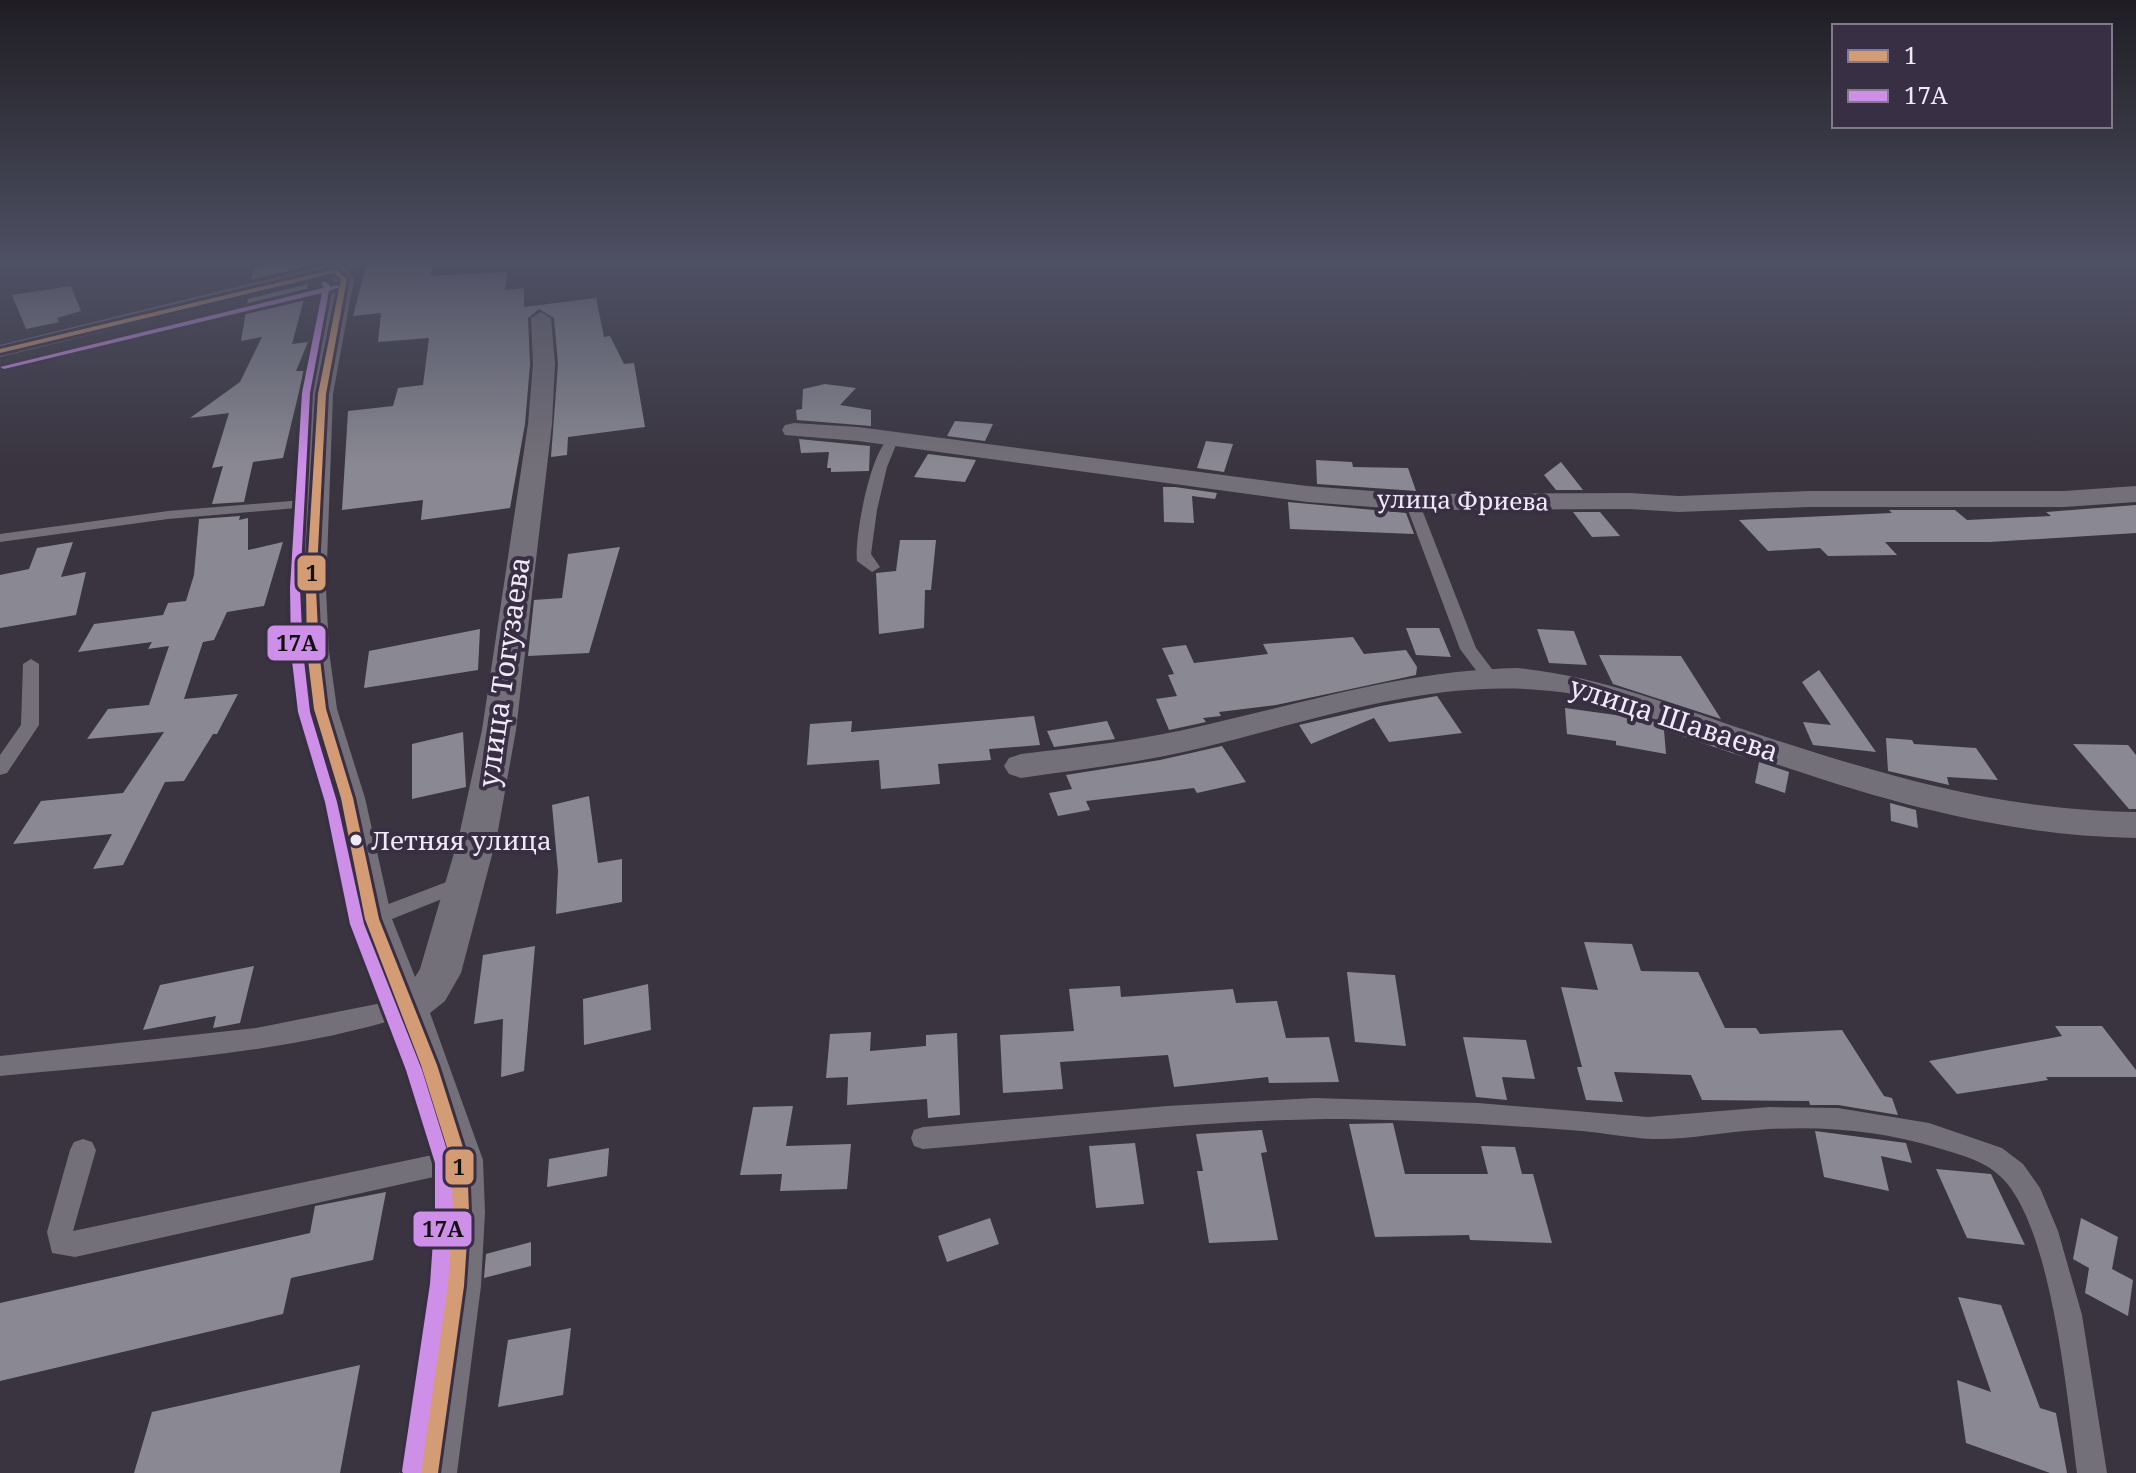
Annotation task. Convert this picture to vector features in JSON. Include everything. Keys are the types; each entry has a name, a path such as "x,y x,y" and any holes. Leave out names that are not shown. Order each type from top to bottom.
{"street":[{"path":"0,351 81,331"},
{"path":"333,331 325,369 311,589 320,709 347,798 372,919 407,1007 459,1160 460,1212 455,1286 428,1473"},
{"name":"улица Тогузаева","path":"407,1007 430,989 440,973 478,836 499,730 540,424 544,364 542,331"},
{"name":"улица Фриева","path":"794,430 1307,494 1412,502 1629,501 1679,504 1809,499 2064,499 2136,494"},
{"name":"улица Шаваева","path":"1021,766 1156,748 1368,695 1490,677 1585,687 1846,775 1966,807 2037,822 2136,825"}],"lane":[{"path":"872,567 865,561 864,554 872,497 878,471 892,440"},
{"path":"1412,502 1468,649 1490,677"},
{"path":"0,538 168,515 315,503"},
{"path":"0,769 30,725 31,664"},
{"path":"372,919 465,882"},
{"path":"0,1066 350,1023 407,1007"},
{"path":"923,1138 1032,1131 1191,1114 1317,1109 1477,1114 1581,1120 1650,1128 1810,1116 1852,1120 1934,1135 1991,1154 2014,1172 2030,1195 2049,1247 2071,1331 2092,1473"},
{"path":"83,1150 60,1232 61,1244 75,1244 459,1160"}],"building":[{"path":"243,331 296,331 292,344 308,342 296,371 304,371 283,458 253,462 244,502 212,504 223,466 212,468 229,413 190,418 240,382 262,337 241,341"},
{"path":"379,331 529,331 530,364 525,424 510,508 421,520 423,500 342,510 348,411 393,406 398,388 423,385 429,338 378,342"},
{"path":"555,331 603,331 604,337 610,336 624,364 634,363 645,427 568,437 567,455 551,457 558,364"},
{"path":"825,384 856,388 840,405 871,410 871,426 797,420 796,410 802,409 803,389"},
{"path":"955,421 993,424 985,441 947,436"},
{"path":"799,439 870,446 869,471 831,472 831,468 827,468 829,452 801,453"},
{"path":"1206,441 1233,444 1224,472 1197,468"},
{"path":"928,454 976,460 965,482 914,477"},
{"path":"1316,460 1352,462 1353,467 1408,468 1416,491 1317,484"},
{"path":"1561,462 1583,490 1556,490 1544,475"},
{"path":"1163,487 1217,493 1215,499 1192,496 1194,523 1164,522"},
{"path":"1288,502 1406,513 1414,534 1290,529"},
{"path":"2136,505 2136,533 1990,542 1885,542 1897,555 1828,556 1820,548 1768,551 1739,520 1892,513 1889,510 1955,510 1967,520 2051,516 2046,512"},
{"path":"1573,512 1600,512 1620,536 1592,537"},
{"path":"240,516 239,520 248,518 248,550 283,542 264,606 227,612 214,640 203,642 184,699 238,694 217,734 213,734 184,781 165,782 123,865 93,869 112,834 13,844 41,801 123,793 164,732 87,739 108,709 149,705 169,646 148,649 152,642 78,652 94,624 163,615 168,603 186,601 194,575 199,519"},
{"path":"900,540 936,540 931,590 925,590 924,628 879,634 876,573 896,571"},
{"path":"73,542 61,577 86,572 76,615 0,628 0,575 29,569 37,548"},
{"path":"620,547 589,653 528,656 534,600 562,598 568,554"},
{"path":"1406,628 1439,628 1451,657 1416,655"},
{"path":"480,629 478,670 364,688 369,651"},
{"path":"1537,629 1574,631 1587,665 1549,663"},
{"path":"1353,637 1364,654 1406,650 1417,667 1416,675 1276,705 1219,712 1221,716 1203,718 1206,722 1169,730 1156,699 1177,696 1168,675 1174,674 1162,648 1186,645 1194,663 1268,654 1263,644"},
{"path":"1599,655 1681,656 1721,719 1613,684"},
{"path":"1819,670 1876,752 1813,745 1803,722 1831,725 1802,682"},
{"path":"1437,696 1462,733 1389,742 1374,718 1311,744 1299,725 1381,706"},
{"path":"1565,708 1630,717 1628,712 1747,758 1664,730 1666,754 1616,745 1616,741 1567,734"},
{"path":"1034,716 1040,745 989,749 991,760 938,764 940,784 881,789 879,760 807,765 810,724 852,721 851,732"},
{"path":"1107,721 1115,739 1054,747 1047,731"},
{"path":"463,732 466,787 412,799 412,744"},
{"path":"1886,738 1912,740 1914,744 1976,748 1998,780 1947,777 1949,785 1888,771"},
{"path":"2073,744 2128,745 2136,755 2136,809 2129,809"},
{"path":"1222,746 1246,782 1197,793 1194,788 1086,801 1090,810 1058,816 1049,793 1072,789 1066,775 1160,760"},
{"path":"1759,762 1789,772 1785,793 1755,783"},
{"path":"589,796 598,863 622,859 622,902 556,914 558,871 552,805"},
{"path":"1890,803 1916,810 1918,828 1891,821"},
{"path":"1584,942 1632,944 1641,971 1698,972 1725,1028 1756,1028 1760,1034 1842,1030 1884,1096 1892,1098 1898,1115 1838,1105 1810,1105 1809,1101 1702,1100 1691,1075 1614,1072 1623,1102 1586,1100 1577,1067 1582,1067 1561,987 1598,990"},
{"path":"535,946 524,1071 501,1077 503,1019 474,1024 483,955"},
{"path":"254,966 240,1023 213,1028 216,1016 143,1030 160,985"},
{"path":"1347,972 1395,975 1406,1046 1355,1042"},
{"path":"648,984 651,1030 584,1045 583,999"},
{"path":"1120,986 1121,997 1233,989 1236,1003 1277,1001 1286,1038 1329,1037 1339,1082 1269,1083 1268,1077 1174,1087 1168,1055 1060,1062 1063,1089 1003,1093 1000,1035 1074,1031 1069,989"},
{"path":"2055,1026 2102,1026 2136,1070 2136,1077 2046,1077 2048,1080 1957,1094 1929,1061 2062,1036"},
{"path":"871,1032 870,1051 926,1046 926,1035 957,1033 960,1115 928,1118 927,1099 847,1105 848,1077 826,1078 830,1034"},
{"path":"1463,1037 1526,1040 1535,1079 1502,1077 1507,1100 1476,1097"},
{"path":"793,1106 786,1146 851,1144 847,1189 780,1191 782,1174 740,1175 753,1107"},
{"path":"1393,1123 1405,1174 1488,1174 1481,1146 1515,1147 1522,1174 1533,1174 1552,1243 1470,1240 1469,1235 1375,1237 1349,1124"},
{"path":"1262,1130 1267,1152 1261,1153 1278,1240 1209,1243 1197,1171 1203,1171 1196,1134"},
{"path":"1815,1131 1906,1143 1912,1163 1881,1156 1889,1191 1824,1177"},
{"path":"1135,1143 1144,1204 1096,1208 1089,1146"},
{"path":"609,1148 607,1176 547,1187 549,1159"},
{"path":"1936,1169 1991,1174 2025,1245 1967,1238"},
{"path":"386,1192 373,1260 291,1278 283,1314 0,1381 0,1303 310,1233 315,1206"},
{"path":"990,1218 999,1244 947,1262 938,1236"},
{"path":"2081,1218 2118,1237 2112,1269 2133,1280 2128,1316 2085,1293 2089,1268 2073,1259"},
{"path":"531,1242 531,1266 484,1278 486,1254"},
{"path":"1958,1297 2001,1305 2040,1408 2056,1413 2067,1473 2050,1473 1966,1443 1957,1380 1991,1392"},
{"path":"571,1328 563,1395 498,1407 508,1340"},
{"path":"360,1365 340,1473 134,1473 152,1412"}],"transit line":[{"name":"1","path":"0,351 85,331"},
{"name":"17А","path":"4,367 155,331"},
{"name":"17А","path":"318,331 306,393 295,588 297,652 304,712 331,802 357,924 414,1070 443,1163 444,1212 439,1284 412,1471"},
{"name":"1","path":"334,331 322,394 311,589 313,651 320,709 347,798 372,919 429,1065 459,1160 460,1212 455,1286 428,1473"}],"place":[{"name":"Летняя улица","path":"356,840"}]}
